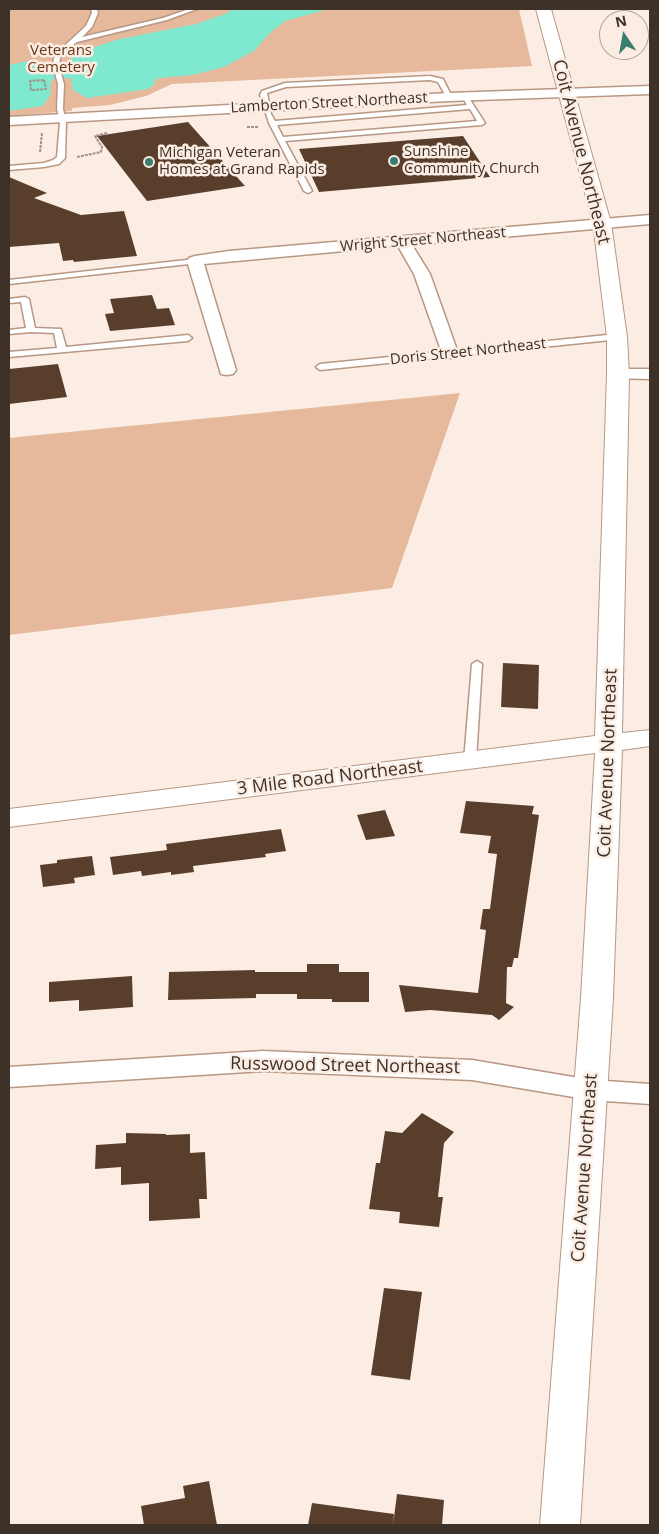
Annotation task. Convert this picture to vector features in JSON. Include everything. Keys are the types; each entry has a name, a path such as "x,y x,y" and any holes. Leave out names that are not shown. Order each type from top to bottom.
{"main road":[{"name":"Coit Avenue Northeast","path":"543,9 602,223 617,337 618,374 610,743 597,998 560,1525"},
{"name":"3 Mile Road Northeast","path":"9,818 650,738"}],"street":[{"name":"Lamberton Street Northeast","path":"9,121 449,97 468,102 567,93 650,90"},
{"name":"Wright Street Northeast","path":"195,261 230,256 650,219"},
{"path":"403,242 422,274 450,353"},
{"path":"195,261 227,370"},
{"path":"618,374 650,374"},
{"name":"Russwood Street Northeast","path":"9,1077 263,1060 472,1070 590,1090 650,1094"}],"lane":[{"path":"9,168 44,165 56,162 61,158 63,122 61,118 57,58 89,26 95,13 94,9"},
{"path":"75,42 156,22 194,9"},
{"path":"308,191 272,123 265,107 264,92 291,85 434,78 443,82 449,97"},
{"path":"272,123 468,102 482,123 280,139"},
{"path":"9,282 195,261"},
{"path":"9,301 25,299 31,330"},
{"path":"9,332 31,330 58,331 62,350"},
{"name":"Doris Street Northeast","path":"320,367 617,337"},
{"path":"9,355 188,338"},
{"path":"470,760 477,664"}],"path":[{"path":"44,80 46,90 31,90 30,81 44,80"},
{"path":"43,129 39,160 91,155 101,152 102,147 95,136 109,133"}],"green space":[{"name":"Veterans Cemetery","path":"9,9 519,9 532,66 172,84 146,96 110,105 72,108 72,111 9,116"},
{"path":"460,393 392,588 9,635 9,438"}],"water":[{"path":"234,9 329,9 285,21 270,33 254,51 224,67 193,75 159,78 148,89 87,98 73,90 71,78 54,79 51,81 50,95 43,106 9,111 9,65 33,60 48,66 48,70 68,69 72,57 88,49 120,39 196,24"}],"building":[{"name":"Michigan Veteran Homes at Grand Rapids","path":"188,122 245,186 147,201 97,136"},
{"name":"Sunshine Community Church","path":"463,136 490,177 319,192 299,149"},
{"name":"Michigan Veteran Homes at Grand Rapids","path":"9,177 47,193 34,198 81,215 124,211 137,256 74,262 73,260 63,261 59,243 9,247"},
{"path":"152,295 157,309 169,308 175,325 110,331 105,314 114,313 110,299"},
{"path":"58,364 67,397 9,404 9,369"},
{"path":"503,663 539,665 538,709 501,707"},
{"path":"466,801 534,806 532,814 539,815 518,958 514,958 512,967 507,967 506,1003 514,1007 499,1020 492,1015 430,1010 405,1012 399,985 478,993 486,930 480,929 483,909 490,909 497,854 488,853 491,836 460,833"},
{"path":"385,810 395,836 366,840 357,815"},
{"path":"281,829 286,851 265,854 266,857 193,866 194,872 171,875 171,872 142,876 141,871 113,875 110,857 167,850 166,844"},
{"path":"92,856 95,875 74,878 75,883 43,887 40,865 57,863 57,860"},
{"path":"307,964 339,964 339,972 369,972 369,1002 332,1002 332,999 297,999 297,994 256,994 256,998 168,1000 169,972 255,970 255,972 307,972"},
{"path":"132,976 133,1007 79,1011 79,1000 49,1002 49,982"},
{"path":"422,1113 454,1132 444,1143 438,1197 443,1197 439,1227 399,1223 400,1212 369,1209 376,1163 380,1163 385,1131 402,1133"},
{"path":"126,1133 190,1134 190,1153 205,1152 207,1199 199,1199 200,1218 149,1221 149,1183 121,1185 121,1167 95,1169 96,1145 126,1143"},
{"path":"384,1288 422,1292 410,1380 371,1375"},
{"path":"209,1481 217,1525 144,1525 141,1506 185,1498 183,1486"},
{"path":"397,1494 444,1500 442,1525 393,1525"},
{"path":"312,1503 394,1514 393,1525 308,1525"}],"place":[{"name":"Sunshine Community Church","path":"394,161"},
{"name":"Michigan Veteran Homes at Grand Rapids","path":"149,162"}]}
